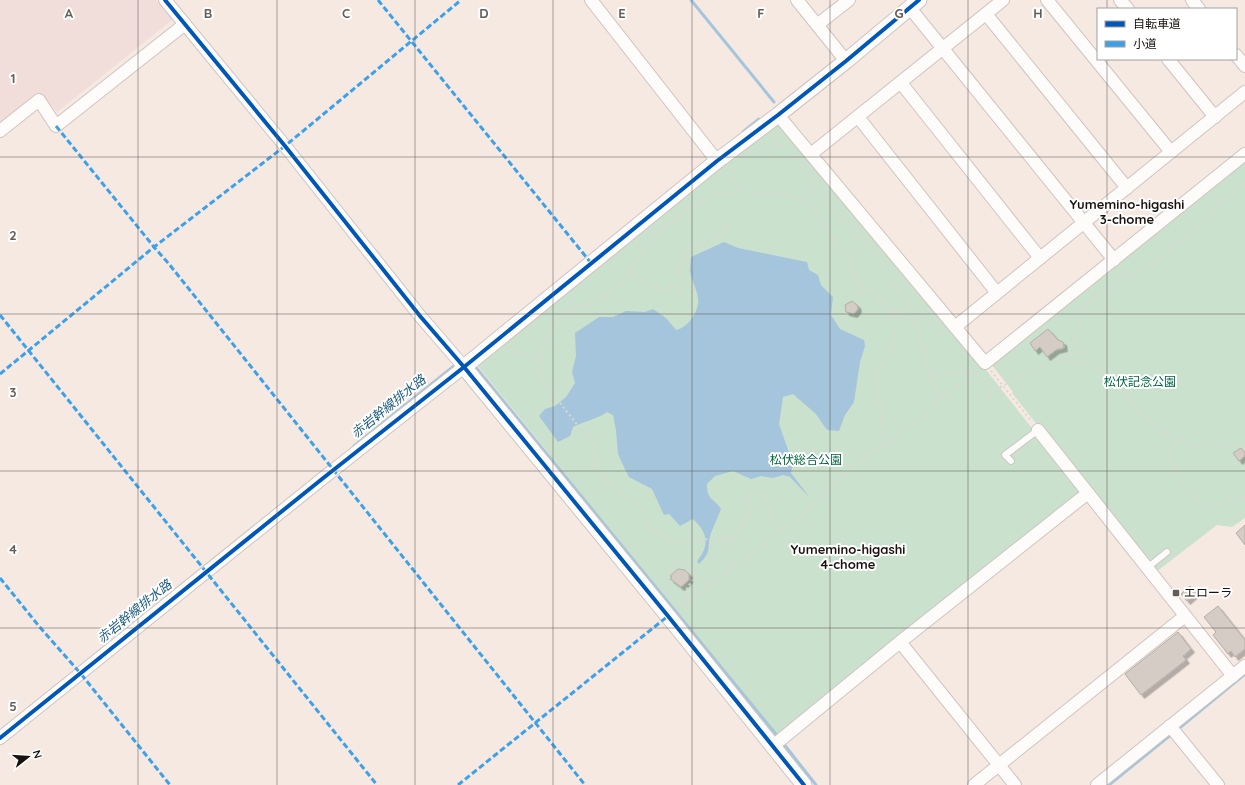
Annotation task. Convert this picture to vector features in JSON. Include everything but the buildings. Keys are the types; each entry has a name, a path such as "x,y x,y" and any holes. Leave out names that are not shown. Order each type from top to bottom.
{"street":[{"path":"166,0 420,316 464,367 668,616 804,785"},
{"path":"591,0 717,158"},
{"path":"797,0 846,61"},
{"path":"817,25 849,0"},
{"path":"811,154 858,118 1003,0"},
{"path":"1047,0 1171,152"},
{"path":"1120,0 1127,8"},
{"path":"1192,0 1198,8"},
{"path":"0,738 500,338 717,158 775,118 914,4 942,49 1114,260"},
{"path":"986,14 1127,188"},
{"path":"0,131 39,100 56,126 185,24"},
{"path":"1237,56 1245,66"},
{"path":"1169,60 1215,116"},
{"path":"901,83 1040,258"},
{"path":"951,330 1245,92"},
{"path":"775,118 811,154 980,366 1245,154"},
{"path":"858,118 996,293"},
{"path":"1038,430 1147,568 1166,588 1185,616 1233,676"},
{"path":"773,746 900,642 1088,494"},
{"path":"974,785 1185,616"},
{"path":"900,642 1015,785"},
{"path":"1097,785 1245,666"},
{"path":"1170,726 1218,785"}],"lane":[{"path":"1011,461 1006,455 1038,430"},
{"path":"1147,568 1167,552"}],"path":[{"path":"775,118 775,126 772,132 777,148"},
{"path":"743,156 759,150 777,148 787,141 790,146"},
{"path":"794,152 816,186 838,212 841,218 856,229 887,268 895,285 922,318 951,330"},
{"path":"717,158 741,191"},
{"path":"1070,359 1082,313 1086,305 1096,297 1155,261 1191,233 1245,182"},
{"path":"801,200 816,186"},
{"path":"1204,188 1223,204"},
{"path":"730,539 667,540 651,530 641,511 631,500 611,486 595,466 591,436 582,431 542,380 541,359 543,346 549,331 559,316 608,294 628,275 645,248 666,226 692,205 714,195 741,191 796,196 820,216 863,290 883,301 896,317 894,346 883,360 874,378 880,405 884,445"},
{"path":"681,302 676,288 679,281 680,265 688,251 687,250 695,243 704,246 710,241 708,237 710,235 714,236 718,234 720,236 726,229 724,227 726,226"},
{"path":"849,266 866,242"},
{"path":"628,275 663,290 673,287 676,288"},
{"path":"856,300 863,290"},
{"path":"891,310 903,312 916,325 939,402"},
{"path":"500,338 516,354 541,359"},
{"path":"992,392 1024,373 1040,366 1065,359 1085,360 1101,368 1115,380 1130,401 1147,419 1176,438 1190,445 1208,447 1229,446 1245,442"},
{"path":"931,374 980,366"},
{"path":"980,366 1003,386 1038,430"},
{"path":"980,366 992,392 990,400"},
{"path":"668,616 717,581 816,503 858,463 884,445 939,402 980,366"},
{"path":"1176,438 1170,451 1174,466 1179,478 1195,499 1205,506 1218,506 1245,496"},
{"path":"729,571 730,539 743,524 747,511 746,496 755,492 766,497 773,520 783,529"},
{"path":"670,572 670,569 675,562 684,560 693,570 694,578 686,590 687,602"},
{"path":"694,578 706,583 717,581"}],"shaded area":[{"path":"0,0 156,0 172,20 57,112 42,94 0,125"}],"green space":[{"name":"松伏総合公園","path":"777,118 983,366 1083,493 777,736 730,678 678,620 681,618 653,583 650,585 548,460 550,455 473,360"},
{"name":"松伏記念公園","path":"1245,159 1245,518 1232,527 1217,525 1156,572 1147,564 1012,393 1013,392 992,365"}],"water":[{"path":"724,242 738,248 807,262 809,270 818,275 821,285 833,297 831,315 840,329 864,340 865,346 860,362 854,402 845,415 839,431 827,430 816,414 793,394 783,397 779,424 793,464 791,473 810,498 790,477 783,475 773,478 761,476 751,479 733,471 715,476 707,484 707,490 711,499 721,509 711,533 708,552 699,564 697,561 704,550 706,539 702,529 693,519 680,526 669,514 664,515 652,489 629,477 618,454 613,415 607,412 573,427 570,436 558,442 539,416 545,409 555,406 566,397 575,383 572,372 576,356 575,333 599,317 613,317 626,311 645,312 653,309 666,318 676,330 685,326 695,313 698,303 690,270 691,257"}],"waterway":[{"path":"691,0 774,102"},
{"path":"743,132 759,119"},
{"path":"474,365 779,738"},
{"name":"赤岩幹線排水路","path":"354,446 454,366"},
{"path":"1177,730 1245,674"},
{"path":"1109,785 1173,733"},
{"path":"783,743 816,785"}],"marked path":[{"path":"378,0 591,263"},
{"path":"0,374 154,247 285,146 461,0"},
{"path":"56,126 169,264 585,785"},
{"path":"0,315 377,785"},
{"path":"0,578 38,625 81,674 170,785"},
{"path":"458,785 668,616"}],"cycle path":[{"path":"165,0 285,146 420,316 464,367 668,616 804,785"},
{"path":"0,738 322,479 464,367 717,161 846,61 919,0"}],"place":[{"name":"エローラ","path":"1176,593"}],"district":[{"name":"Yumemino-higashi 3-chome","path":"1127,212"},
{"name":"Yumemino-higashi 4-chome","path":"848,556"}]}
